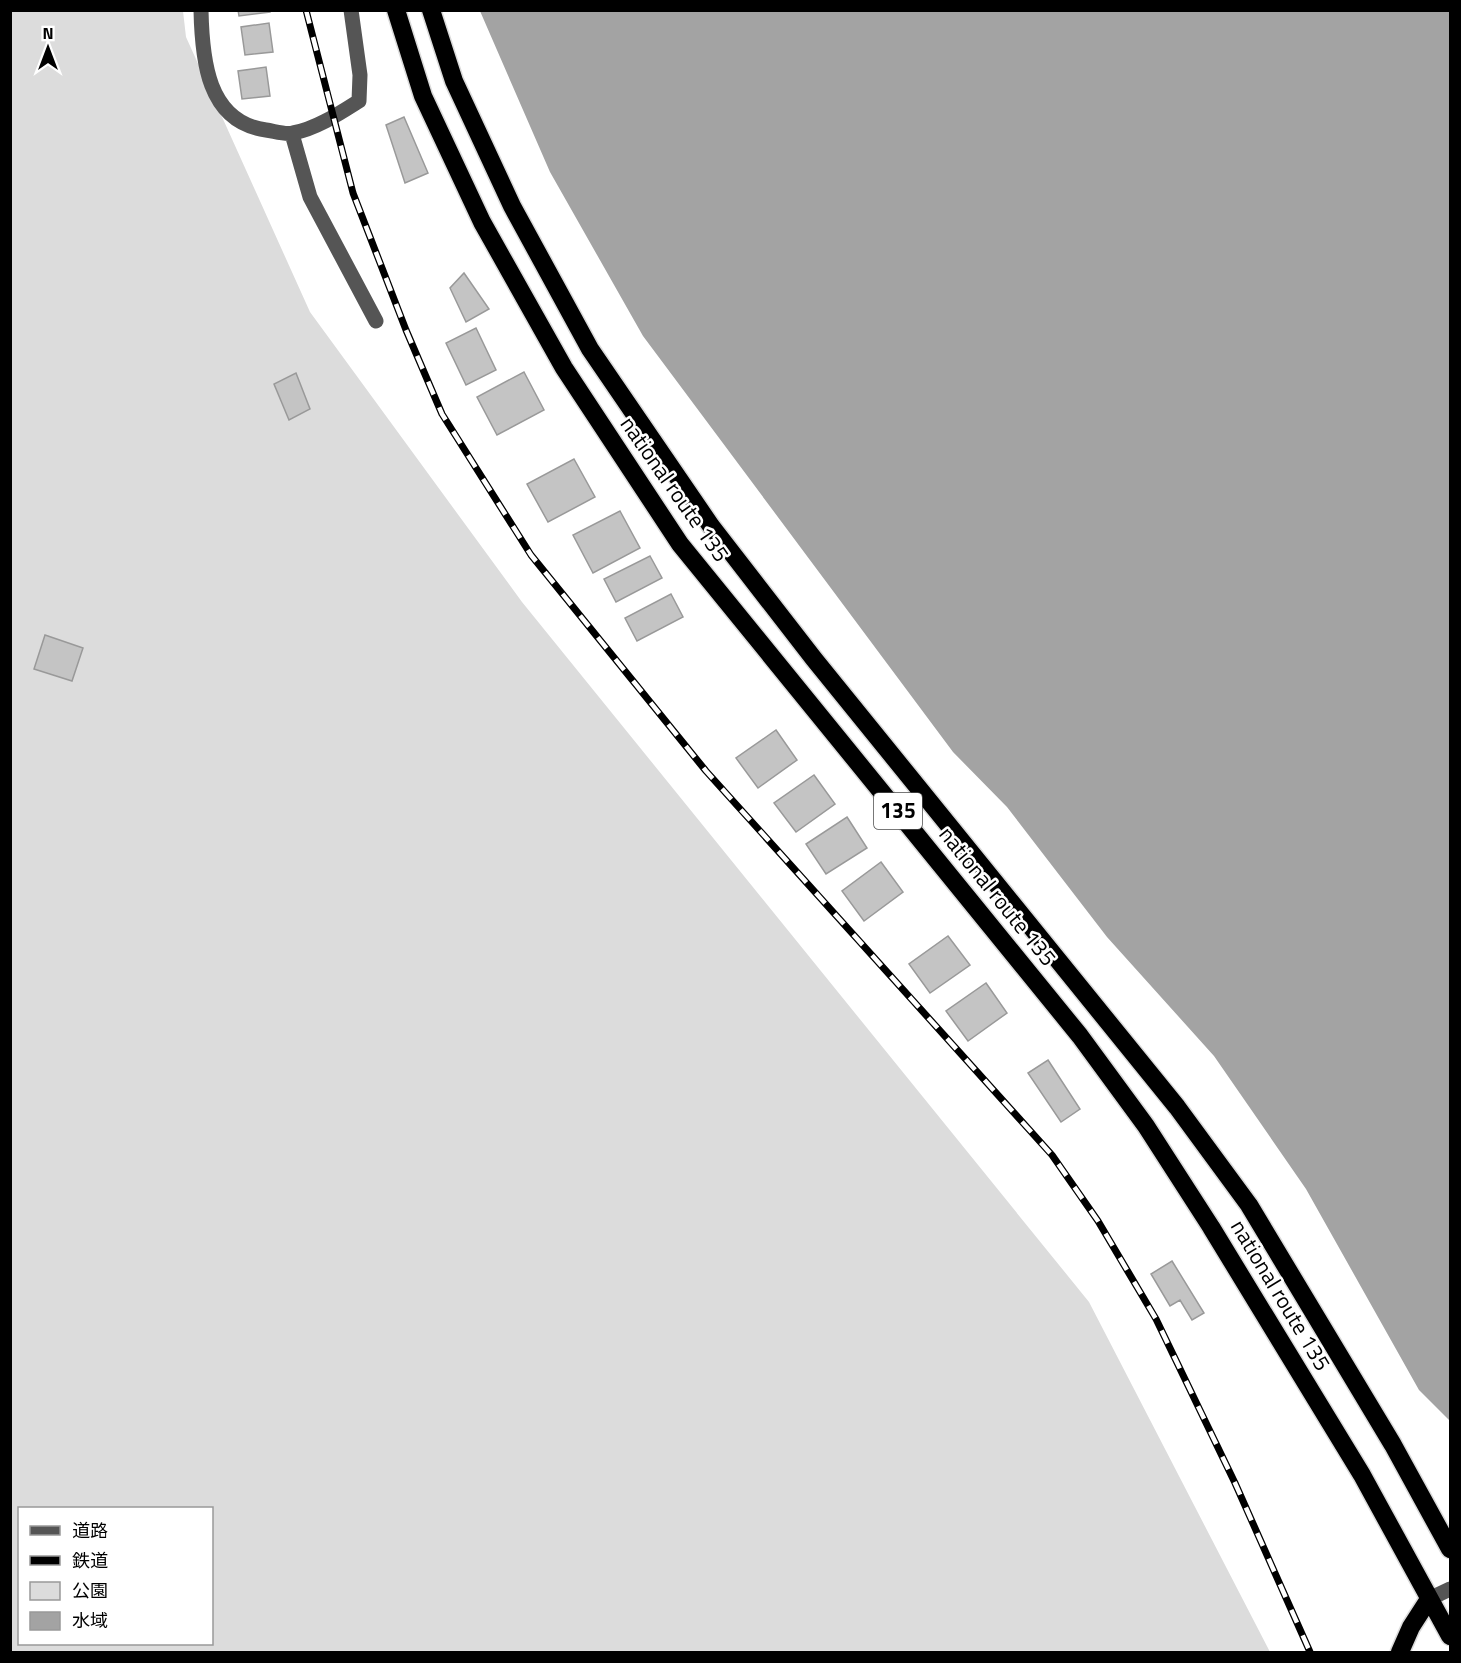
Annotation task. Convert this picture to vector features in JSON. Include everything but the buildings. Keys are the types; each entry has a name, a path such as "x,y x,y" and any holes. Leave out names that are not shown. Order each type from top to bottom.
{"highway":[{"name":"national route 135","path":"396,10 423,96 482,222 570,378 680,544 1080,1036 1146,1126 1211,1227 1362,1475 1450,1636"},
{"name":"national route 135","path":"431,10 454,81 512,206 591,349 711,526 814,659 1177,1107 1242,1196 1393,1445 1450,1549"},
{"path":"1400,1653 1429,1599"}],"street":[{"path":"201,10 202,45 212,87 228,114 248,128 292,134 334,117 359,101 360,75 351,10"},
{"path":"292,134 310,197 376,321"},
{"path":"1429,1599 1450,1589"}],"green space":[{"path":"11,11 183,11 186,37 310,312 522,602 1089,1302 1270,1652 11,1652"}],"water":[{"path":"480,11 1450,11 1450,1421 1419,1390 1306,1189 1214,1056 1107,937 1007,807 953,752 643,336 550,172"}],"railway":[{"path":"306,10 353,193 406,330 442,414 531,555 706,771 1052,1155 1098,1221 1156,1319 1235,1483 1310,1652"}]}
